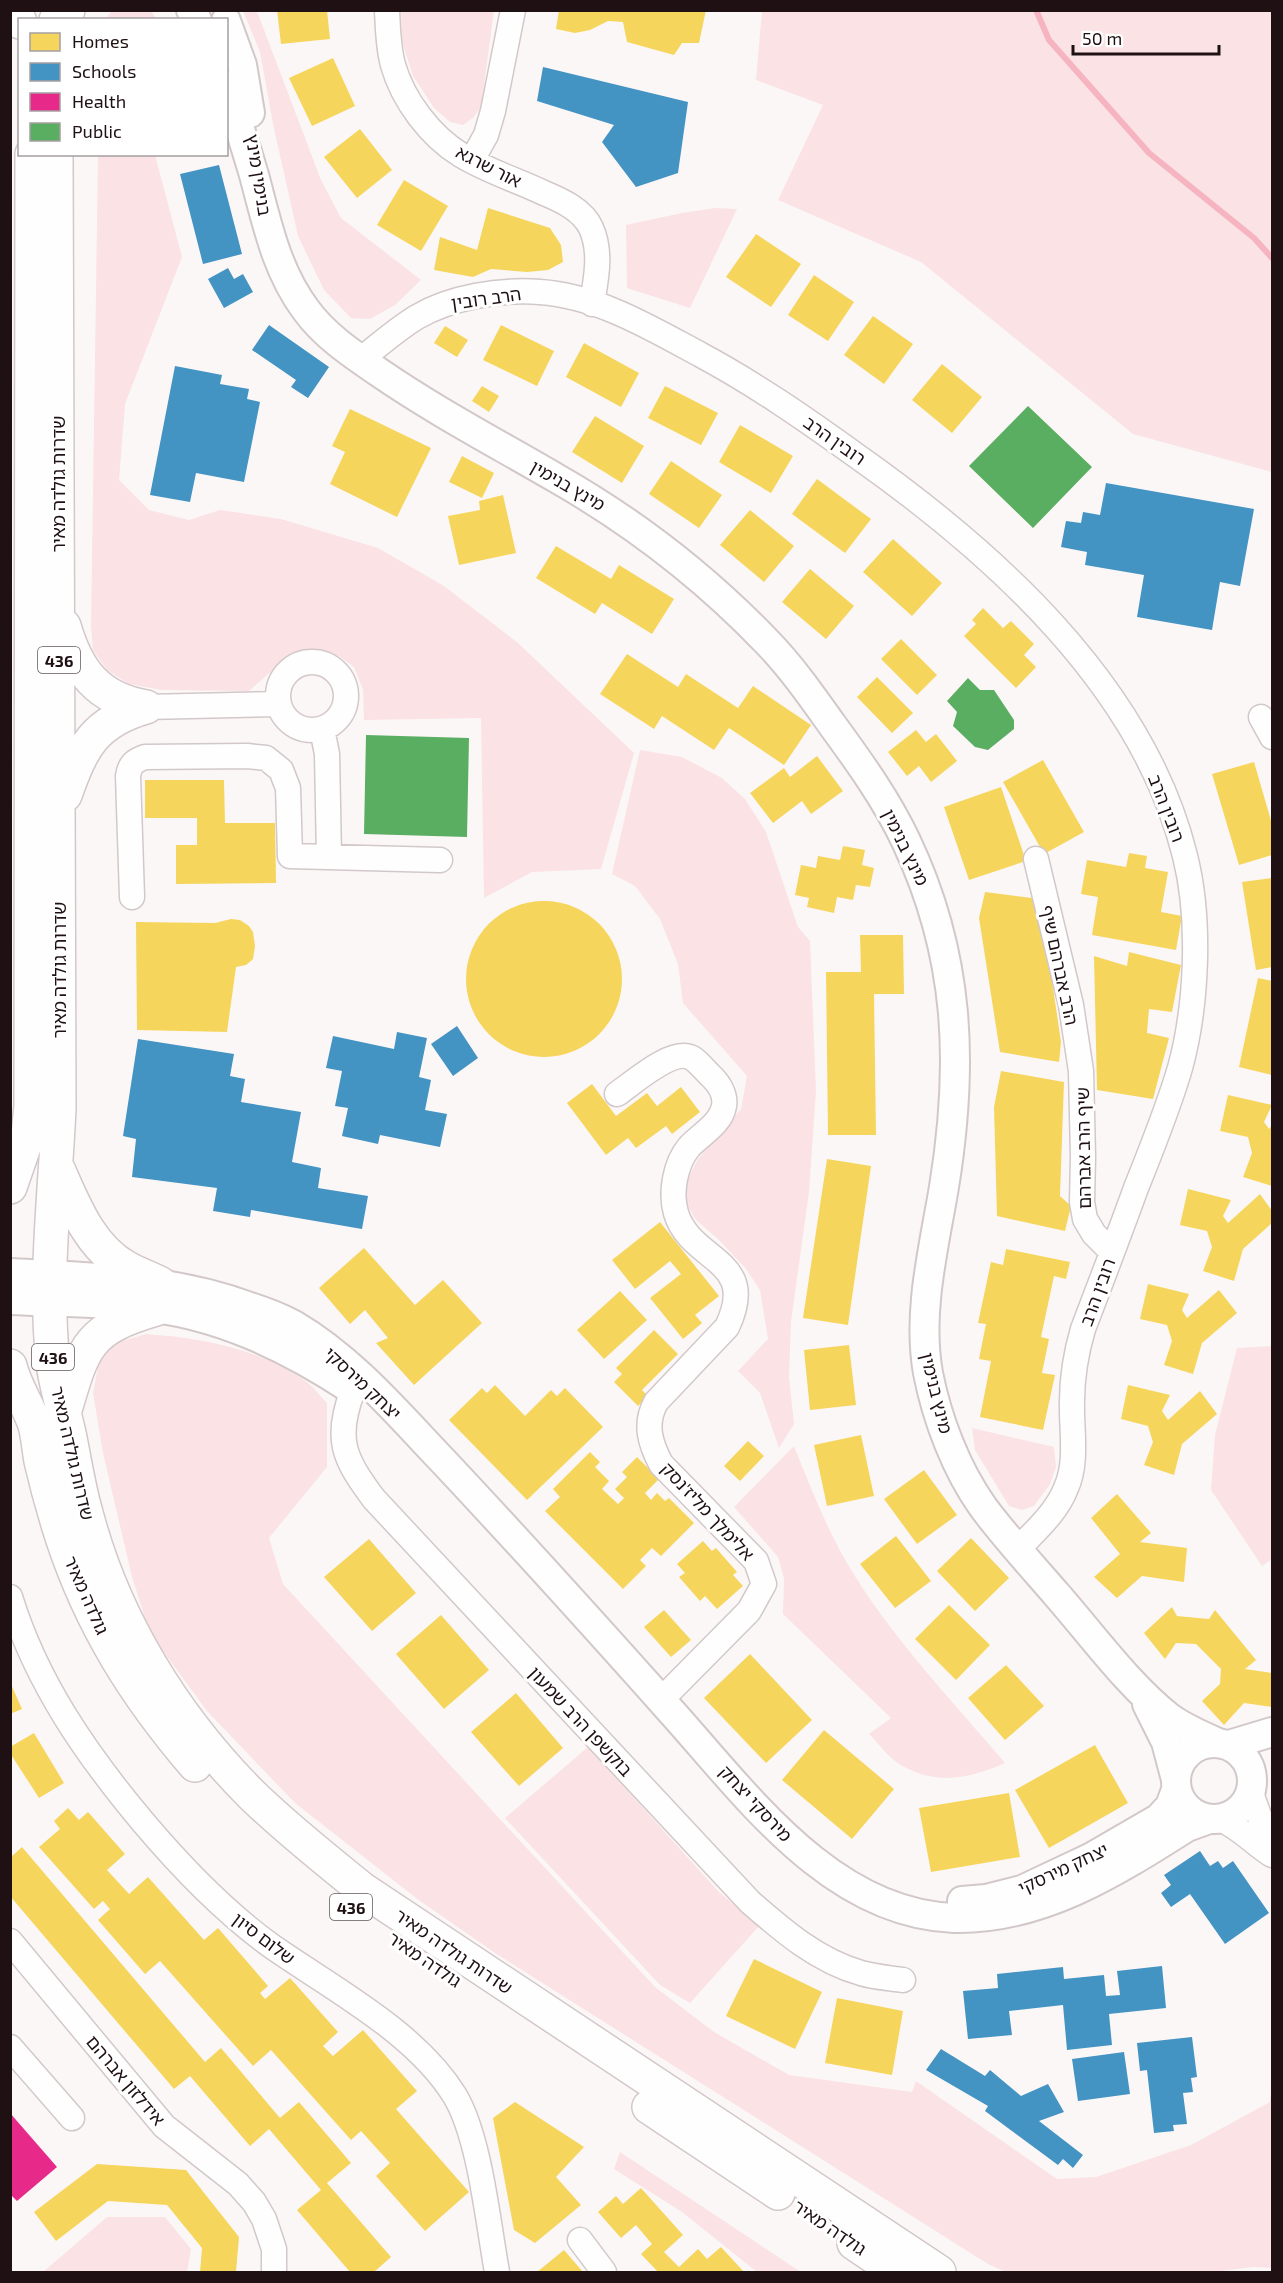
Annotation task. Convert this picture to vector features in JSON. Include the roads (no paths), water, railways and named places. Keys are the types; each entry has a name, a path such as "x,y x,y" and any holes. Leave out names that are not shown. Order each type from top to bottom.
{"main road":[{"name":"שדרות גולדה מאיר","path":"11,1182 28,1135 31,1106 32,156"},
{"name":"שדרות גולדה מאיר","path":"56,156 59,1109 51,1288 53,1362 86,1514 125,1619 167,1691 191,1726 253,1796 299,1838 362,1889 939,2272"},
{"path":"59,604 71,645 87,675 112,697 125,704 146,708"},
{"path":"58,814 76,764 96,734 119,717 146,708"},
{"path":"56,1166 80,1218 93,1238 159,1296 128,1317 108,1327 96,1338 82,1355 65,1410"},
{"name":"גולדה מאיר","path":"13,1378 26,1402 35,1427 48,1490 62,1536 78,1581 103,1635 144,1702 196,1766 236,1809 305,1872 392,1937 897,2272"}],"street":[{"name":"אור שרגא","path":"387,10 388,36 393,65 403,89 417,112 439,139 472,160 561,200 579,213 590,225 596,241 598,256 592,304"},
{"path":"472,160 486,135 493,111 513,10"},
{"name":"בנימין מינץ","path":"228,26 242,65 267,225"},
{"name":"בנימין מינץ","path":"228,93 267,225"},
{"name":"מינץ בנימין","path":"267,225 275,253 291,290 310,317 360,360 430,406 632,524 691,570 721,596 772,647 867,771 920,871 942,940 950,975 954,1012 955,1092 948,1164 927,1289 925,1320 925,1347 937,1405 956,1458 980,1502 1135,1684"},
{"name":"הרב רובין","path":"360,360 415,318 441,304 502,293 536,292 563,295 592,304"},
{"name":"רובין הרב","path":"592,304 635,319 781,402 908,493 998,568 1043,612 1103,686 1141,746 1159,781 1186,858 1193,929 1194,979 1180,1066 1167,1108 1083,1329 1076,1356 1071,1404 1073,1436 1067,1487 1056,1506 1018,1549"},
{"path":"309,662 321,663 336,672 343,681 346,693 345,705 337,720 322,729 304,730 288,722 281,712 277,693 280,682 287,672 297,665 309,662"},
{"path":"146,708 278,704"},
{"path":"322,729 327,754 328,857"},
{"path":"132,897 128,776 129,766 145,757 247,756 266,758 281,770 288,789 290,856 440,860"},
{"name":"הרב אברהם שיף","path":"1036,859 1071,1005 1081,1071"},
{"name":"אלימלך מליז'נסק","path":"617,1094 668,1058 681,1055 692,1058 718,1083 723,1095 724,1106 719,1116 688,1148 680,1163 674,1195 676,1212 681,1224 691,1237 727,1270 734,1282 737,1296 734,1311 727,1327 656,1402 649,1414 649,1431 653,1449 661,1464 756,1561 764,1584 749,1611 661,1700"},
{"name":"שיף הרב אברהם","path":"1081,1071 1084,1219 1094,1234 1112,1252"},
{"path":"10,1273 51,1288"},
{"path":"10,1300 51,1288"},
{"name":"יצחק מירסקי","path":"51,1288 141,1306 159,1296 228,1299 291,1324 321,1344 353,1371 409,1425"},
{"name":"יצחק מירסקי","path":"159,1296 308,1362 409,1425"},
{"name":"בוקשפן הרב שמעון","path":"352,1390 345,1409 342,1427 343,1444 355,1473 374,1499 750,1902 804,1946 832,1962 861,1973 903,1980"},
{"name":"מירסקי יצחק","path":"409,1425 768,1818 804,1853 851,1887 891,1904 950,1918 1009,1915 1064,1896 1187,1827 1214,1819"},
{"name":"שלום סיון","path":"10,1597 29,1648 51,1695 105,1778 165,1848 239,1921 399,2034 426,2058 442,2077 456,2099 476,2158 497,2272"},
{"path":"1135,1684 1175,1722 1239,1751 1259,1780 1255,1810 1272,1832"},
{"path":"1135,1684 1157,1720 1166,1742 1176,1783 1188,1809 1198,1816 1238,1828 1272,1855"},
{"path":"1176,1783 1178,1765 1185,1755 1204,1743 1222,1744 1272,1732"},
{"path":"1214,1819 1239,1810 1259,1780"},
{"name":"יצחק מירסקי","path":"891,1904 986,1899 1022,1890 1090,1858 1159,1818 1170,1806 1176,1783"},
{"name":"אידלזון אברהם","path":"10,1941 164,2126 238,2184 254,2202 264,2219 274,2249 274,2272"},
{"path":"10,2047 72,2118"},
{"path":"580,2240 604,2272"}],"waterway":[{"path":"1036,10 1049,40 1149,153 1254,238 1272,258"}]}
